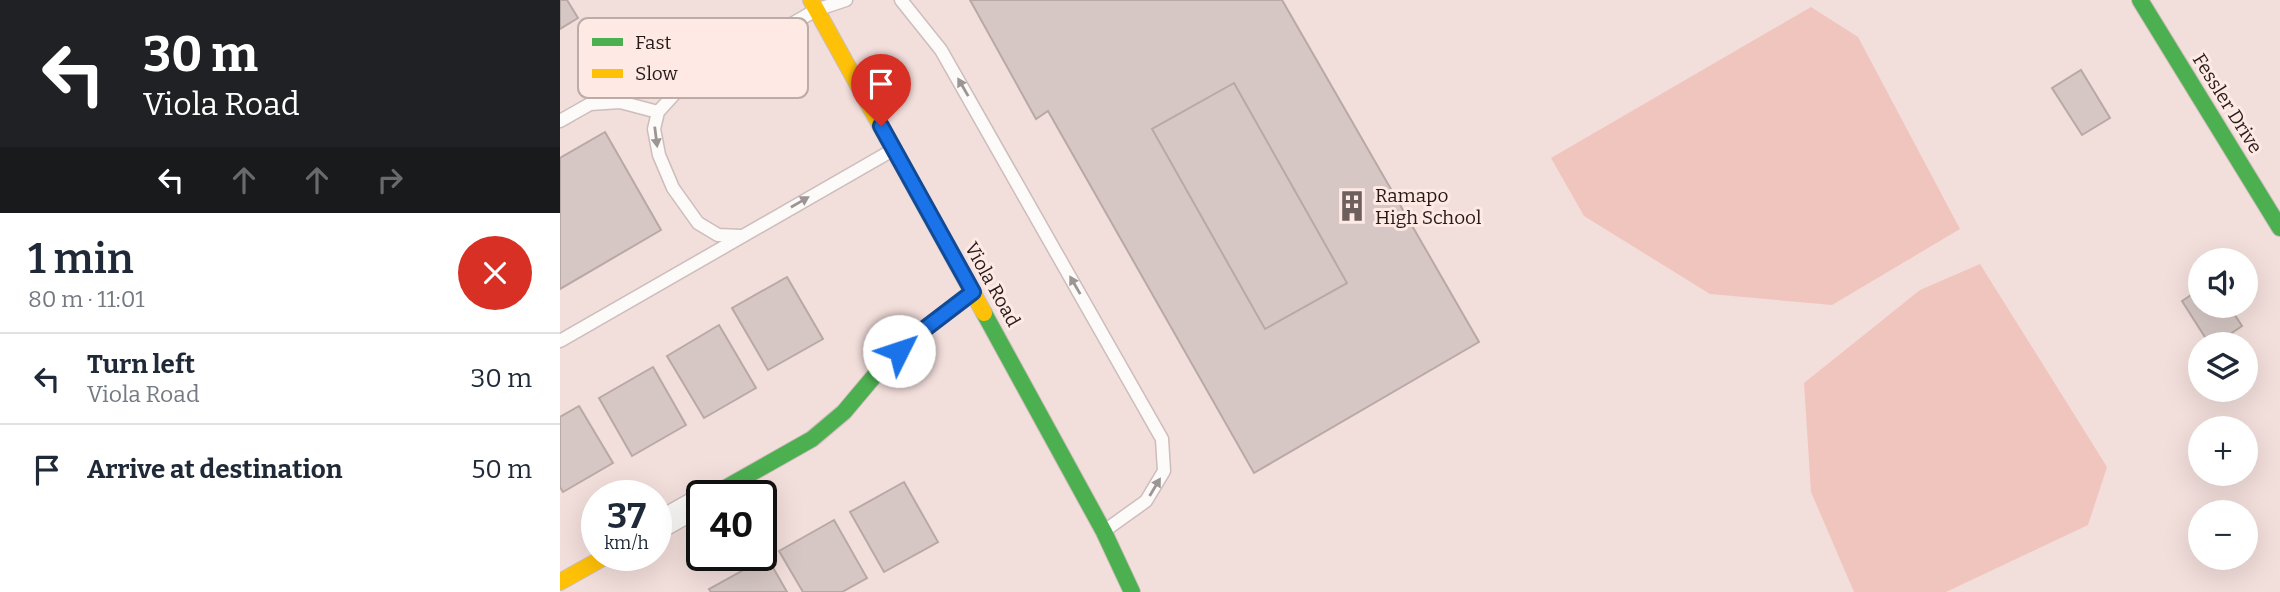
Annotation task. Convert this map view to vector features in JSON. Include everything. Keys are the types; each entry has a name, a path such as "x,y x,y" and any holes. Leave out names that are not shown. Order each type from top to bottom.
{"street":[{"name":"Fessler Drive","path":"2140,0 2280,228"},
{"name":"Viola Road","path":"814,5 1104,531 1132,592"},
{"path":"740,480 812,439 844,412 881,368 918,334 973,292"},
{"path":"560,582 581,570"}],"lane":[{"path":"793,18 814,5 846,0"},
{"path":"901,0 941,50 1162,439 1164,471 1146,502 1104,531"},
{"path":"671,98 658,112 654,129 659,155 673,188 698,223 718,236 741,236"},
{"path":"560,121 590,104 620,102 658,112"},
{"path":"560,341 894,149"}],"shaded area":[{"path":"1811,7 1858,37 1960,229 1832,305 1710,294 1584,216 1551,158"},
{"path":"1980,264 2107,467 2088,525 1946,592 1854,592 1811,492 1804,383 1920,290"}],"building":[{"path":"560,0 567,0 578,18 560,29"},
{"name":"Ramapo High School","path":"970,0 1282,0 1479,342 1254,473 1048,111 1036,119","holes":["1234,83 1347,283 1265,329 1152,129"]},
{"path":"2081,70 2110,118 2082,135 2052,88"},
{"path":"1234,83 1347,283 1265,329 1152,129"},
{"path":"605,132 661,230 560,289 560,158"},
{"path":"787,277 823,339 768,370 732,308"},
{"path":"2188,297 2188,310 2182,301"},
{"path":"2193,318 2237,318 2242,326 2233,332 2202,332"},
{"path":"719,325 756,388 704,418 667,356"},
{"path":"653,367 686,425 632,456 599,398"},
{"path":"579,406 613,463 563,492 560,487 560,417"},
{"path":"904,482 938,542 884,572 850,512"},
{"path":"834,520 867,578 842,592 803,592 779,551"},
{"path":"742,571 775,571 787,592 711,592 709,589"}],"traffic: fast":[{"path":"2140,0 2280,228"},
{"path":"740,480 812,439 844,412 881,368 918,334 973,292"},
{"path":"984,313 1104,532 1132,592"}],"traffic: slow":[{"path":"811,0 984,313"},
{"path":"560,582 581,570"}],"place":[{"name":"Ramapo High School","path":"1352,206"}],"route":[{"path":"881,126 973,292 899,351"}]}
